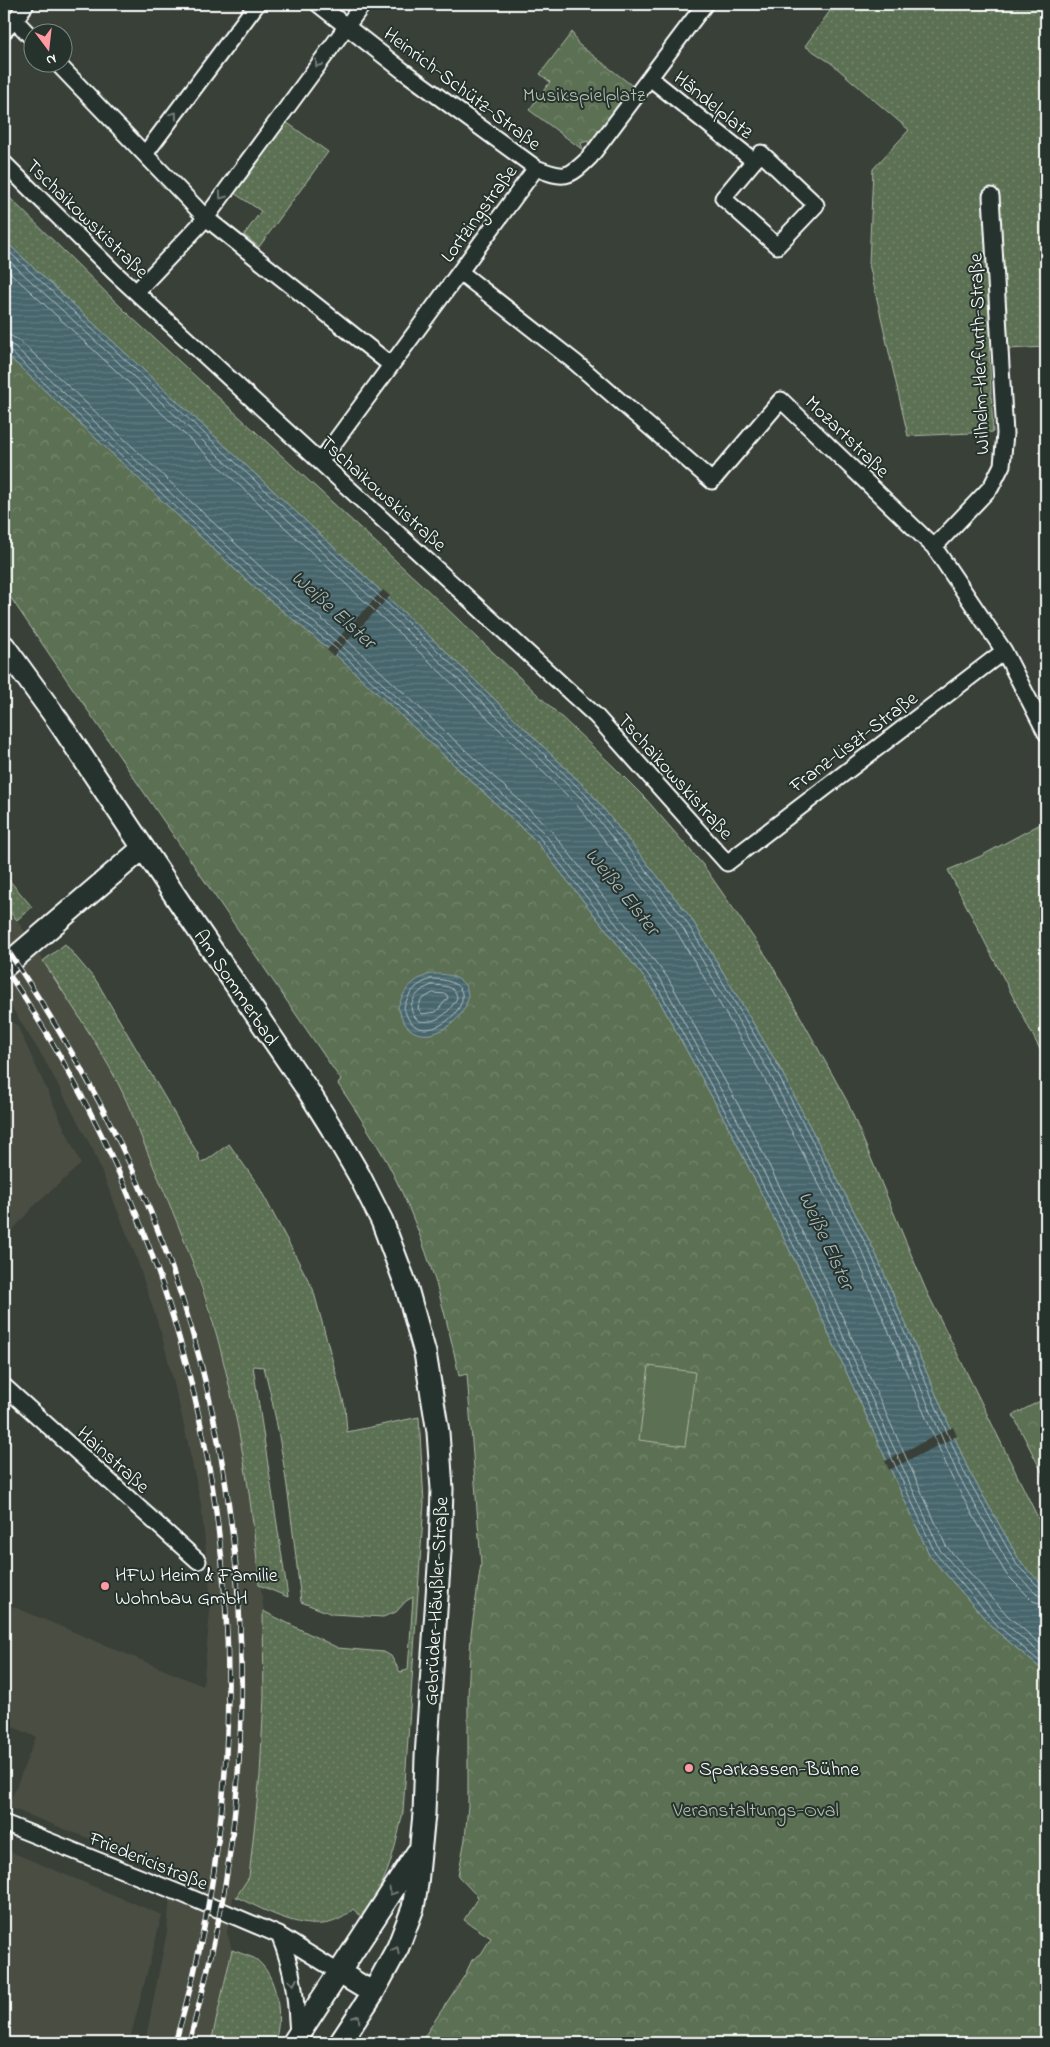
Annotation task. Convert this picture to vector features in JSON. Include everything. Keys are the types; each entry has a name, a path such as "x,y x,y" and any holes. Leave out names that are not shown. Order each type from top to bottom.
{"main road":[{"name":"Am Sommerbad","path":"4,646 57,719 309,1092 359,1175 382,1221 406,1285 425,1353"},
{"path":"4,967 143,848"},
{"name":"Gebrüder-Häußler-Straße","path":"340,2043 373,1992 408,1926 417,1884 424,1814 442,1490 435,1412 425,1353"},
{"name":"Gebrüder-Häußler-Straße","path":"295,2039 419,1851"},
{"path":"340,1973 373,1992"}],"street":[{"path":"4,31 15,20 26,4"},
{"path":"144,154 257,4"},
{"name":"Heinrich-Schütz-Straße","path":"318,4 402,70 536,168"},
{"path":"136,292 206,218 362,4"},
{"name":"Lortzingstraße","path":"320,462 536,168 558,176 574,172 590,157 706,4"},
{"path":"15,20 22,27"},
{"path":"66,72 206,218 391,365"},
{"name":"Händelplatz","path":"650,78 754,161"},
{"name":"Händelplatz","path":"761,153 816,205 778,246 723,198 754,161 761,153"},
{"name":"Tschaikowskistraße","path":"4,163 136,292 596,716 727,863"},
{"name":"Wilhelm-Herfurth-Straße","path":"934,547 991,487 1002,464 1004,434 991,196"},
{"name":"Mozartstraße","path":"460,272 576,362 712,481 781,400 934,547 1004,651 1046,733"},
{"name":"Franz-Liszt-Straße","path":"727,863 1004,651"},
{"name":"Hainstraße","path":"4,1386 198,1561"},
{"name":"Friedericistraße","path":"4,1823 182,1894 279,1936 340,1973"},
{"path":"279,1936 288,1957 294,1987 295,2039"}],"shaded area":[{"path":"4,906 17,920 76,1011 118,1084 159,1178 189,1254 217,1339 235,1412 248,1481 265,1620 260,1775 249,1877 236,1897 233,1897 227,1932 232,1950 211,2043 145,2043 167,1931 172,1871 8,1807 36,1737 4,1723 4,1610 7,1604 203,1686 211,1601 201,1504 162,1336 135,1254 93,1150 44,1059 10,1005 12,995 4,983"},
{"path":"4,1019 17,1025 81,1164 32,1208 4,1240"},
{"path":"4,1849 162,1915 129,2043 4,2043"}],"green space":[{"path":"835,4 1046,4 1046,347 989,350 993,432 908,436 869,264 873,169 909,130 831,63 805,46"},
{"name":"Musikspielplatz","path":"572,32 578,44 634,87 589,147 588,141 581,143 583,150 529,110 550,82 540,74"},
{"path":"285,123 328,152 259,247 244,235 261,211 234,193"},
{"path":"4,192 130,316 422,585 612,765 645,798 703,865 769,960 847,1101 926,1290 1046,1534 1046,1588 1021,1563 968,1469 874,1250 779,1067 691,918 590,792 442,648 4,240"},
{"name":"Veranstaltungs-Oval","path":"4,352 255,588 336,655 536,841 653,989 729,1128 806,1283 930,1556 994,1629 1046,1673 1046,2043 420,2043 465,1975 472,1960 481,1954 491,1938 464,1920 478,1897 458,1876 465,1839 468,1805 468,1696 471,1634 481,1564 467,1374 459,1376 439,1293 421,1239 400,1187 363,1122 338,1084 341,1080 4,588"},
{"path":"1046,821 1046,1061 948,870 981,856"},
{"path":"4,874 32,907 17,920 4,906"},
{"path":"65,944 97,982 198,1154 200,1162 207,1160 229,1144 258,1185 313,1289 345,1407 347,1432 419,1417 424,1503 403,1812 384,1880 362,1917 353,1909 340,1919 326,1924 310,1924 279,1916 236,1897 249,1877 260,1775 264,1697 263,1611 338,1648 384,1652 391,1656 400,1672 408,1670 413,1597 406,1601 396,1612 383,1617 332,1614 301,1602 287,1484 277,1425 264,1367 253,1366 288,1597 259,1585 253,1523 239,1431 218,1340 187,1247 122,1092 110,1067 43,961"},
{"path":"649,1366 695,1372 685,1446 639,1440"},
{"path":"1046,1398 1046,1497 1045,1478 1013,1415"},
{"path":"232,1950 254,1958 269,1974 274,1985 277,1998 278,2022 274,2043 211,2043"}],"water":[{"name":"Weiße Elster","path":"4,240 442,648 590,792 691,918 779,1067 874,1250 968,1469 1021,1563 1046,1588 1046,1673 994,1629 930,1556 806,1283 729,1128 653,989 536,841 336,655 255,588 4,352"},
{"path":"431,974 454,977 465,986 468,997 464,1009 456,1020 444,1029 430,1034 417,1033 406,1025 398,1007 403,995 414,982"}],"pier":[{"path":"383,590 390,596 333,656 327,650"},
{"path":"953,1427 957,1436 889,1470 885,1461"}],"railway":[{"path":"4,945 78,1063 126,1155 140,1187 172,1269 198,1354 218,1441 232,1530 240,1619 241,1709 236,1798 225,1885 209,1965 189,2043"},
{"path":"4,967 78,1089 137,1217 182,1349 212,1486 227,1624 225,1764 208,1904 175,2043"}],"place":[{"name":"HFW Heim & Familie Wohnbau GmbH","path":"105,1586"},
{"name":"Sparkassen-Bühne","path":"689,1768"}]}
